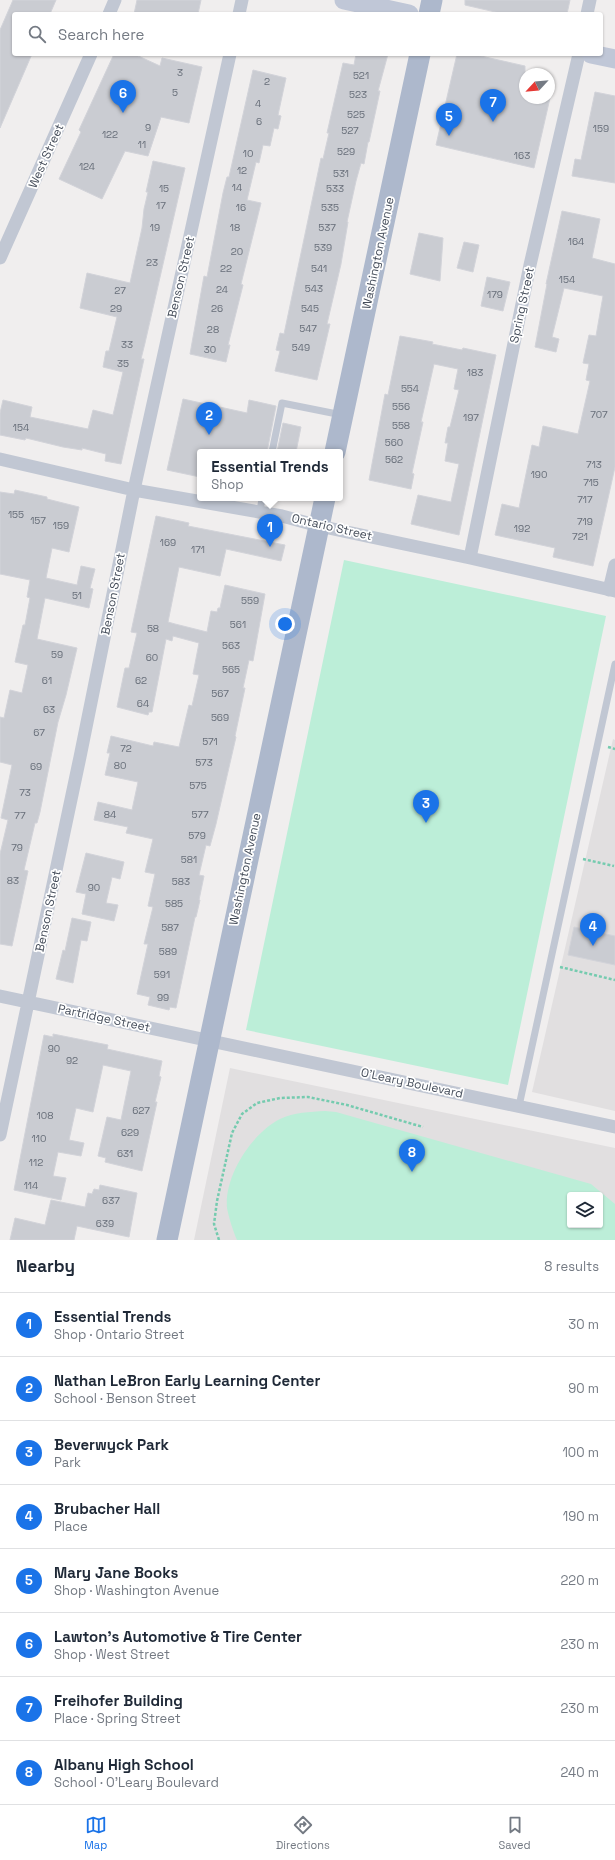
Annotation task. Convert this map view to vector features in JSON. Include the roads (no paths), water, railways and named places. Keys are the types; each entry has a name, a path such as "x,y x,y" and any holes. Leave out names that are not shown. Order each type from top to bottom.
{"main road":[{"path":"429,12 432,0"},
{"name":"Washington Avenue","path":"336,449 420,56"},
{"name":"Washington Avenue","path":"167,1240 208,1041 324,501"}],"street":[{"path":"110,12 115,0"},
{"path":"239,12 242,0"},
{"path":"344,0 400,12"},
{"path":"587,12 590,0"},
{"name":"West Street","path":"0,258 90,56"},
{"name":"Benson Street","path":"0,1134 29,1002 134,490 230,56"},
{"name":"Spring Street","path":"470,558 530,265 579,56"},
{"path":"601,56 615,59"},
{"name":"Ontario Street","path":"0,460 134,490 260,512 612,591"},
{"path":"612,591 615,565"},
{"name":"Partridge Street","path":"0,996 208,1041"},
{"name":"O'Leary Boulevard","path":"208,1041 519,1106 615,1128"}],"lane":[{"path":"273,449 282,403 343,416"},
{"path":"260,512 262,501"},
{"path":"519,1106 615,664"}],"place":[{"name":"Lawton's Automotive & Tire Center","path":"123,113"},
{"name":"Freihofer Building","path":"493,122"},
{"name":"Mary Jane Books","path":"449,136"},
{"name":"Nathan LeBron Early Learning Center","path":"209,435"},
{"name":"Essential Trends","path":"270,547"},
{"name":"Beverwyck Park","path":"426,823"},
{"name":"Brubacher Hall","path":"593,946"},
{"name":"Albany High School","path":"412,1172"}]}
